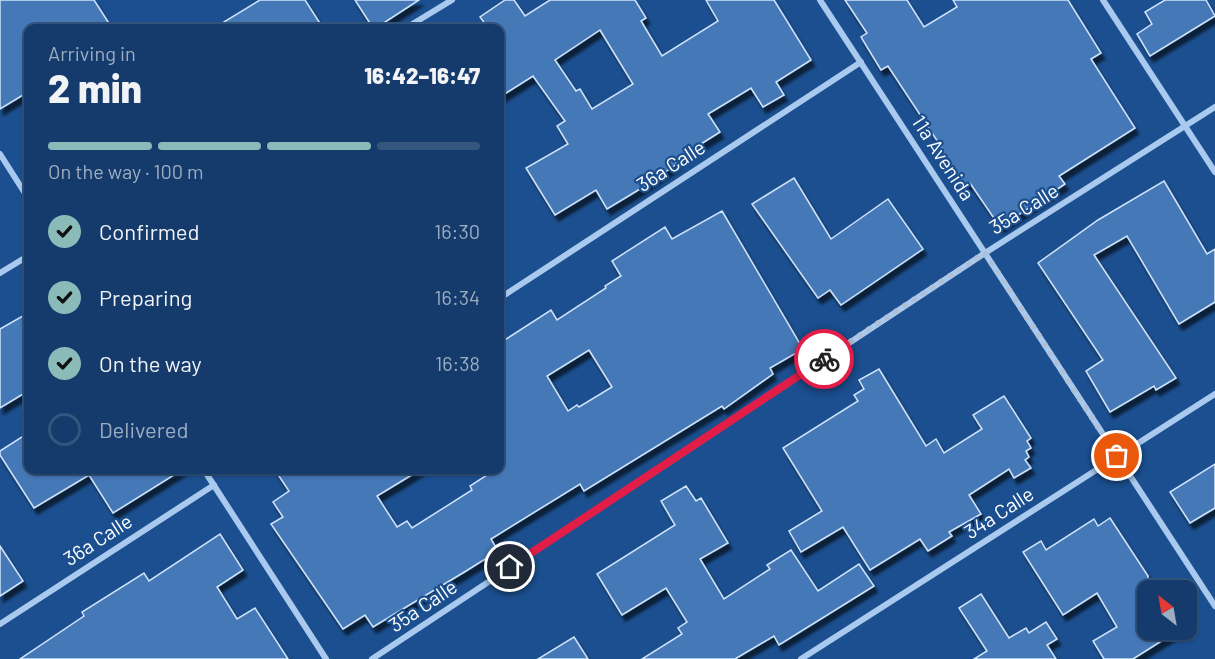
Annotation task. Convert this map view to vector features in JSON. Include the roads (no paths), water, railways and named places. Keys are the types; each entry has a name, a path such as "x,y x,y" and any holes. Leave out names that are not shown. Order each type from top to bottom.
{"street":[{"path":"413,24 452,0"},
{"name":"11a Avenida","path":"820,0 1215,606"},
{"path":"1103,0 1215,172"},
{"name":"36a Calle","path":"504,295 861,62"},
{"name":"35a Calle","path":"372,659 985,253 1215,107"},
{"path":"0,154 24,192"},
{"path":"0,273 24,258"},
{"name":"34a Calle","path":"801,659 1215,394"},
{"path":"207,474 326,659"},
{"name":"36a Calle","path":"0,624 214,484"}]}
